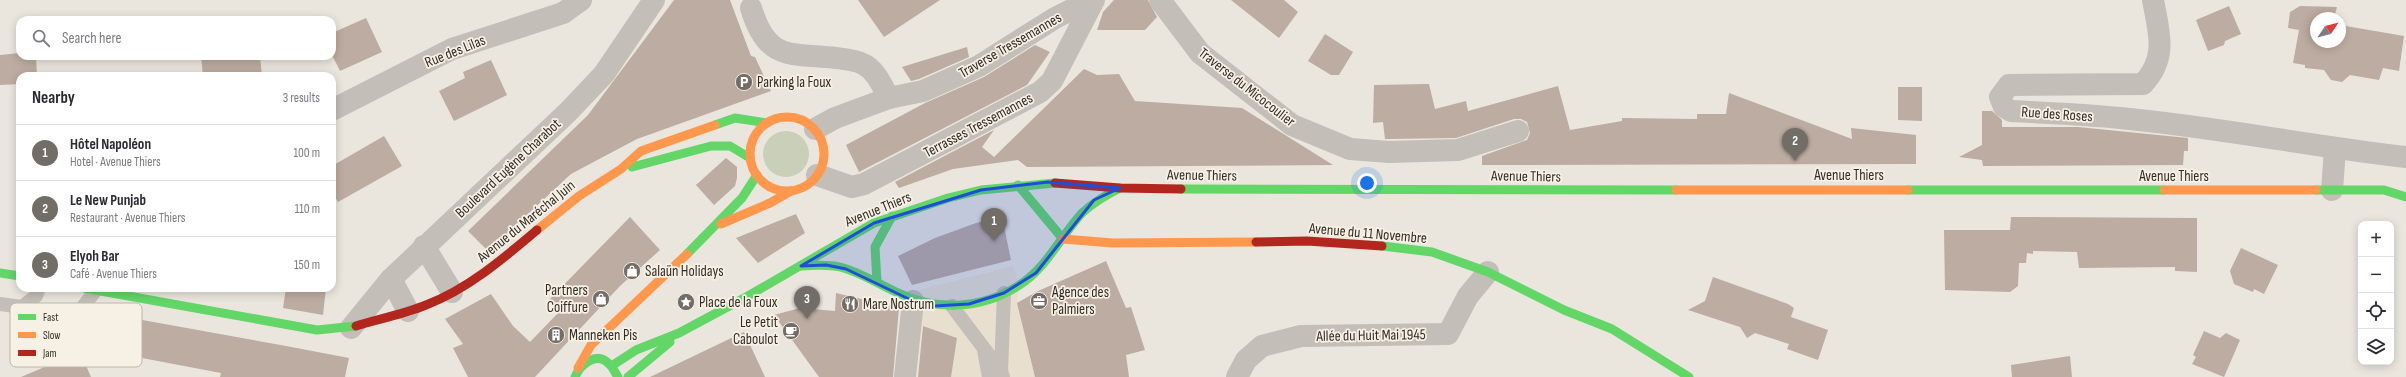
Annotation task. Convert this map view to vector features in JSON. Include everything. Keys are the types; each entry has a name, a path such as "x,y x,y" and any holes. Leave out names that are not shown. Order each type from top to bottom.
{"main road":[{"path":"715,227 770,203 791,191 806,186 818,175 823,164 824,152 822,140 814,129 798,118 787,117 767,123 756,134 752,142 750,158 757,175 772,188 791,191"},
{"name":"Avenue du Maréchal Juin","path":"107,292 317,330 351,328 418,308 452,292 492,268 579,196 621,169 641,151 735,118 767,123"},
{"name":"Avenue du Maréchal Juin","path":"621,169 711,146 730,146 750,158"},
{"path":"576,373 591,344 612,327 715,227 742,198 757,175"},
{"name":"Avenue Thiers","path":"609,363 636,350 679,333 801,266 839,240 874,222 981,190 1048,182 1120,188 1550,190 2384,190 2406,196"},
{"path":"1018,185 1063,239"},
{"path":"801,266 826,265 839,267 877,282 913,301 952,306 969,304 1004,293 1036,273 1063,239 1082,211 1094,200 1120,188"},
{"path":"877,282 874,260 876,240 892,216"},
{"name":"Avenue du 11 Novembre","path":"1063,239 1113,243 1307,241 1402,247 1432,252 1488,272 1564,310 1612,329 1689,377"},
{"path":"0,273 16,275"},
{"path":"612,327 607,347 609,363 618,377"},
{"name":"Avenue Thiers","path":"628,377 679,333"},
{"path":"576,373 588,361 609,363"}],"street":[{"name":"Rue des Lilas","path":"336,108 452,49 564,13 581,0"},
{"name":"Boulevard Eugène Charabot","path":"351,328 391,278 568,112 604,74 654,0"},
{"name":"Traverse Tressemannes","path":"814,129 835,118 889,98 923,91 979,66 1056,18 1093,0"},
{"name":"Terrasses Tressemannes","path":"818,175 852,187 864,184 1040,92 1052,81 1093,0"},
{"name":"Traverse du Micocoulier","path":"1160,0 1200,53 1292,125 1350,149 1389,152 1458,150 1518,131"},
{"name":"Rue des Roses","path":"2153,0 2161,55 2154,72 2143,84 2009,85 2000,97 2004,107 2011,111 2119,118 2188,126 2335,149"},
{"path":"751,8 756,27 767,44 782,53 842,58 863,64 876,74 889,98"},
{"path":"2332,190 2335,149 2406,157"},
{"path":"424,246 452,292"},
{"name":"Allée du Huit Mai 1945","path":"1237,377 1246,360 1262,346 1301,336 1448,334 1468,296 1488,272"},
{"path":"391,278 418,308"},
{"path":"905,377 913,301"}],"lane":[{"path":"28,303 36,296 38,292"},
{"path":"82,303 88,292"},
{"path":"1002,374 1004,293"},
{"path":"0,304 10,306"},
{"path":"952,306 983,346 1002,374"},
{"path":"983,346 989,377"}],"highlighted area":[{"path":"1048,182 1120,188 1094,200 1036,273 1004,293 969,304 935,306 913,301 846,269 826,265 801,266 874,223 981,190"}],"green space":[{"path":"791,131 803,137 808,145 808,163 803,171 795,176 781,177 769,171 764,163 763,149 769,137 777,132"}],"shaded area":[{"path":"1013,266 1019,285 1017,300 1035,377 951,377 957,338 915,323 915,291"}],"building":[{"path":"674,0 730,0 751,56 755,57 771,91 637,139 571,174 488,251 468,231 588,115"},
{"path":"858,0 940,0 884,37"},
{"path":"1114,0 1148,0 1157,17 1145,30 1097,30 1103,12"},
{"path":"1231,0 1284,0 1298,12 1279,38"},
{"path":"2229,6 2241,34 2225,41 2224,45 2208,51 2196,20"},
{"path":"2300,6 2337,7 2336,12 2310,12 2310,48 2346,48 2346,26 2404,36 2399,71 2383,68 2379,80 2350,75 2342,82 2331,80 2324,70 2305,68 2305,65 2293,63 2299,30 2288,28 2290,12"},
{"path":"366,18 382,52 340,71 334,60 336,60 336,31"},
{"path":"1325,34 1353,52 1339,75 1331,75 1308,61"},
{"path":"1035,45 1050,52 1027,85 859,172 846,145 925,103 984,77"},
{"path":"967,47 969,57 919,79 911,81 902,67"},
{"path":"16,53 16,60 36,60 37,72 16,72 16,84 0,85 0,55"},
{"path":"201,60 260,60 262,72 203,72"},
{"path":"491,60 507,95 454,121 439,91 465,78 463,72"},
{"path":"1084,69 1097,75 1119,74 1135,101 1242,108 1333,165 1027,167 1018,160 953,169 899,188 895,182 994,130 982,147 994,157"},
{"path":"1429,84 1435,109 1466,101 1468,111 1558,86 1570,130 1622,121 1622,118 1697,119 1697,114 1726,114 1729,93 1852,139 1851,128 1916,135 1916,164 1482,165 1482,156 1527,140 1530,133 1527,122 1521,119 1514,119 1456,138 1389,139 1385,139 1383,122 1373,123 1374,85"},
{"path":"1898,87 1922,87 1922,121 1898,120"},
{"path":"1982,111 1992,111 2002,120 2002,127 2078,127 2188,138 2188,151 2184,151 2183,165 1983,166 1982,160 1959,157 1982,145"},
{"path":"384,136 402,166 338,202 336,199 336,164"},
{"path":"726,158 737,167 735,186 714,205 696,185"},
{"path":"796,214 805,233 758,263 736,238"},
{"path":"630,217 660,250 620,286 535,377 468,377 453,348 463,344 445,319 491,294 513,326 530,342 561,310 549,300"},
{"path":"1002,217 1011,260 912,285 898,256 935,238 976,223"},
{"path":"2011,217 2197,218 2197,272 2175,271 2175,267 2079,268 2077,252 2033,251 2033,254 2027,253 2026,263 2019,263 2018,286 2010,292 1945,290 1944,230 2010,230"},
{"path":"2241,248 2278,265 2264,294 2254,289 2253,292 2234,284 2230,271"},
{"path":"1106,261 1126,308 1131,307 1145,350 1126,355 1129,377 1035,377 1017,303 1038,291"},
{"path":"1713,277 1788,304 1794,308 1791,317 1828,330 1818,360 1787,349 1789,344 1755,333 1747,338 1740,327 1688,310 1705,301"},
{"path":"285,292 326,292 323,315 283,308"},
{"path":"836,293 899,308 893,377 819,377 774,315 800,308 835,311"},
{"path":"142,320 349,358 345,377 220,377 221,373 142,358"},
{"path":"923,326 957,338 951,377 918,377"},
{"path":"2204,331 2220,338 2226,333 2240,340 2224,377 2192,364 2196,357 2193,355"},
{"path":"744,332 765,377 650,377 723,342"},
{"path":"2070,356 2072,377 2012,377 2011,365"},
{"path":"45,367 87,367 91,377 21,377"}],"traffic: fast":[{"path":"715,125 735,118 767,123"},
{"path":"632,167 711,146 730,146 750,158"},
{"path":"687,254 742,198 757,175"},
{"path":"613,365 636,350 679,333 748,296 874,223 948,198 981,190 1055,183"},
{"path":"1018,185 1063,239"},
{"path":"801,266 826,265 840,267 862,275 911,298 942,305 958,305 989,300 1018,286 1028,279 1045,261 1082,213 1100,199 1120,188"},
{"path":"1181,189 1676,190"},
{"path":"1908,190 2164,190"},
{"path":"2316,190 2384,190 2406,197"},
{"path":"877,282 875,247 892,216"},
{"path":"1382,246 1432,252 1488,272 1564,310 1612,329 1689,377"},
{"path":"0,273 16,275"},
{"path":"106,292 317,330 356,326"},
{"path":"628,377 670,342"},
{"path":"575,377 577,372 585,364 599,358 610,365 618,377"}],"traffic: slow":[{"path":"787,117 801,120 813,128 821,140 824,154 821,168 813,180 801,188 787,191 773,188 761,180 753,168 750,154 753,140 761,128 773,120 787,117"},
{"path":"537,230 579,196 621,169 641,151 715,125"},
{"path":"1676,190 1908,190"},
{"path":"2164,190 2316,190"},
{"path":"721,224 770,203 791,191"},
{"path":"1063,239 1113,243 1256,242"},
{"path":"578,368 591,345 687,254"}],"traffic: jam":[{"path":"1055,183 1120,188 1181,189"},
{"path":"356,326 400,314 441,298 471,282 537,230"},
{"path":"1256,242 1307,241 1382,246"}],"place":[{"name":"Parking la Foux","path":"744,82"},
{"name":"Le New Punjab","path":"1795,161"},
{"name":"Hôtel Napoléon","path":"994,241"},
{"name":"Salaün Holidays","path":"632,271"},
{"name":"Partners Coiffure","path":"601,299"},
{"name":"Agence des Palmiers","path":"1039,301"},
{"name":"Place de la Foux","path":"686,302"},
{"name":"Mare Nostrum","path":"850,304"},
{"name":"Elyoh Bar","path":"807,319"},
{"name":"Le Petit Caboulot","path":"791,331"},
{"name":"Manneken Pis","path":"556,335"}]}
